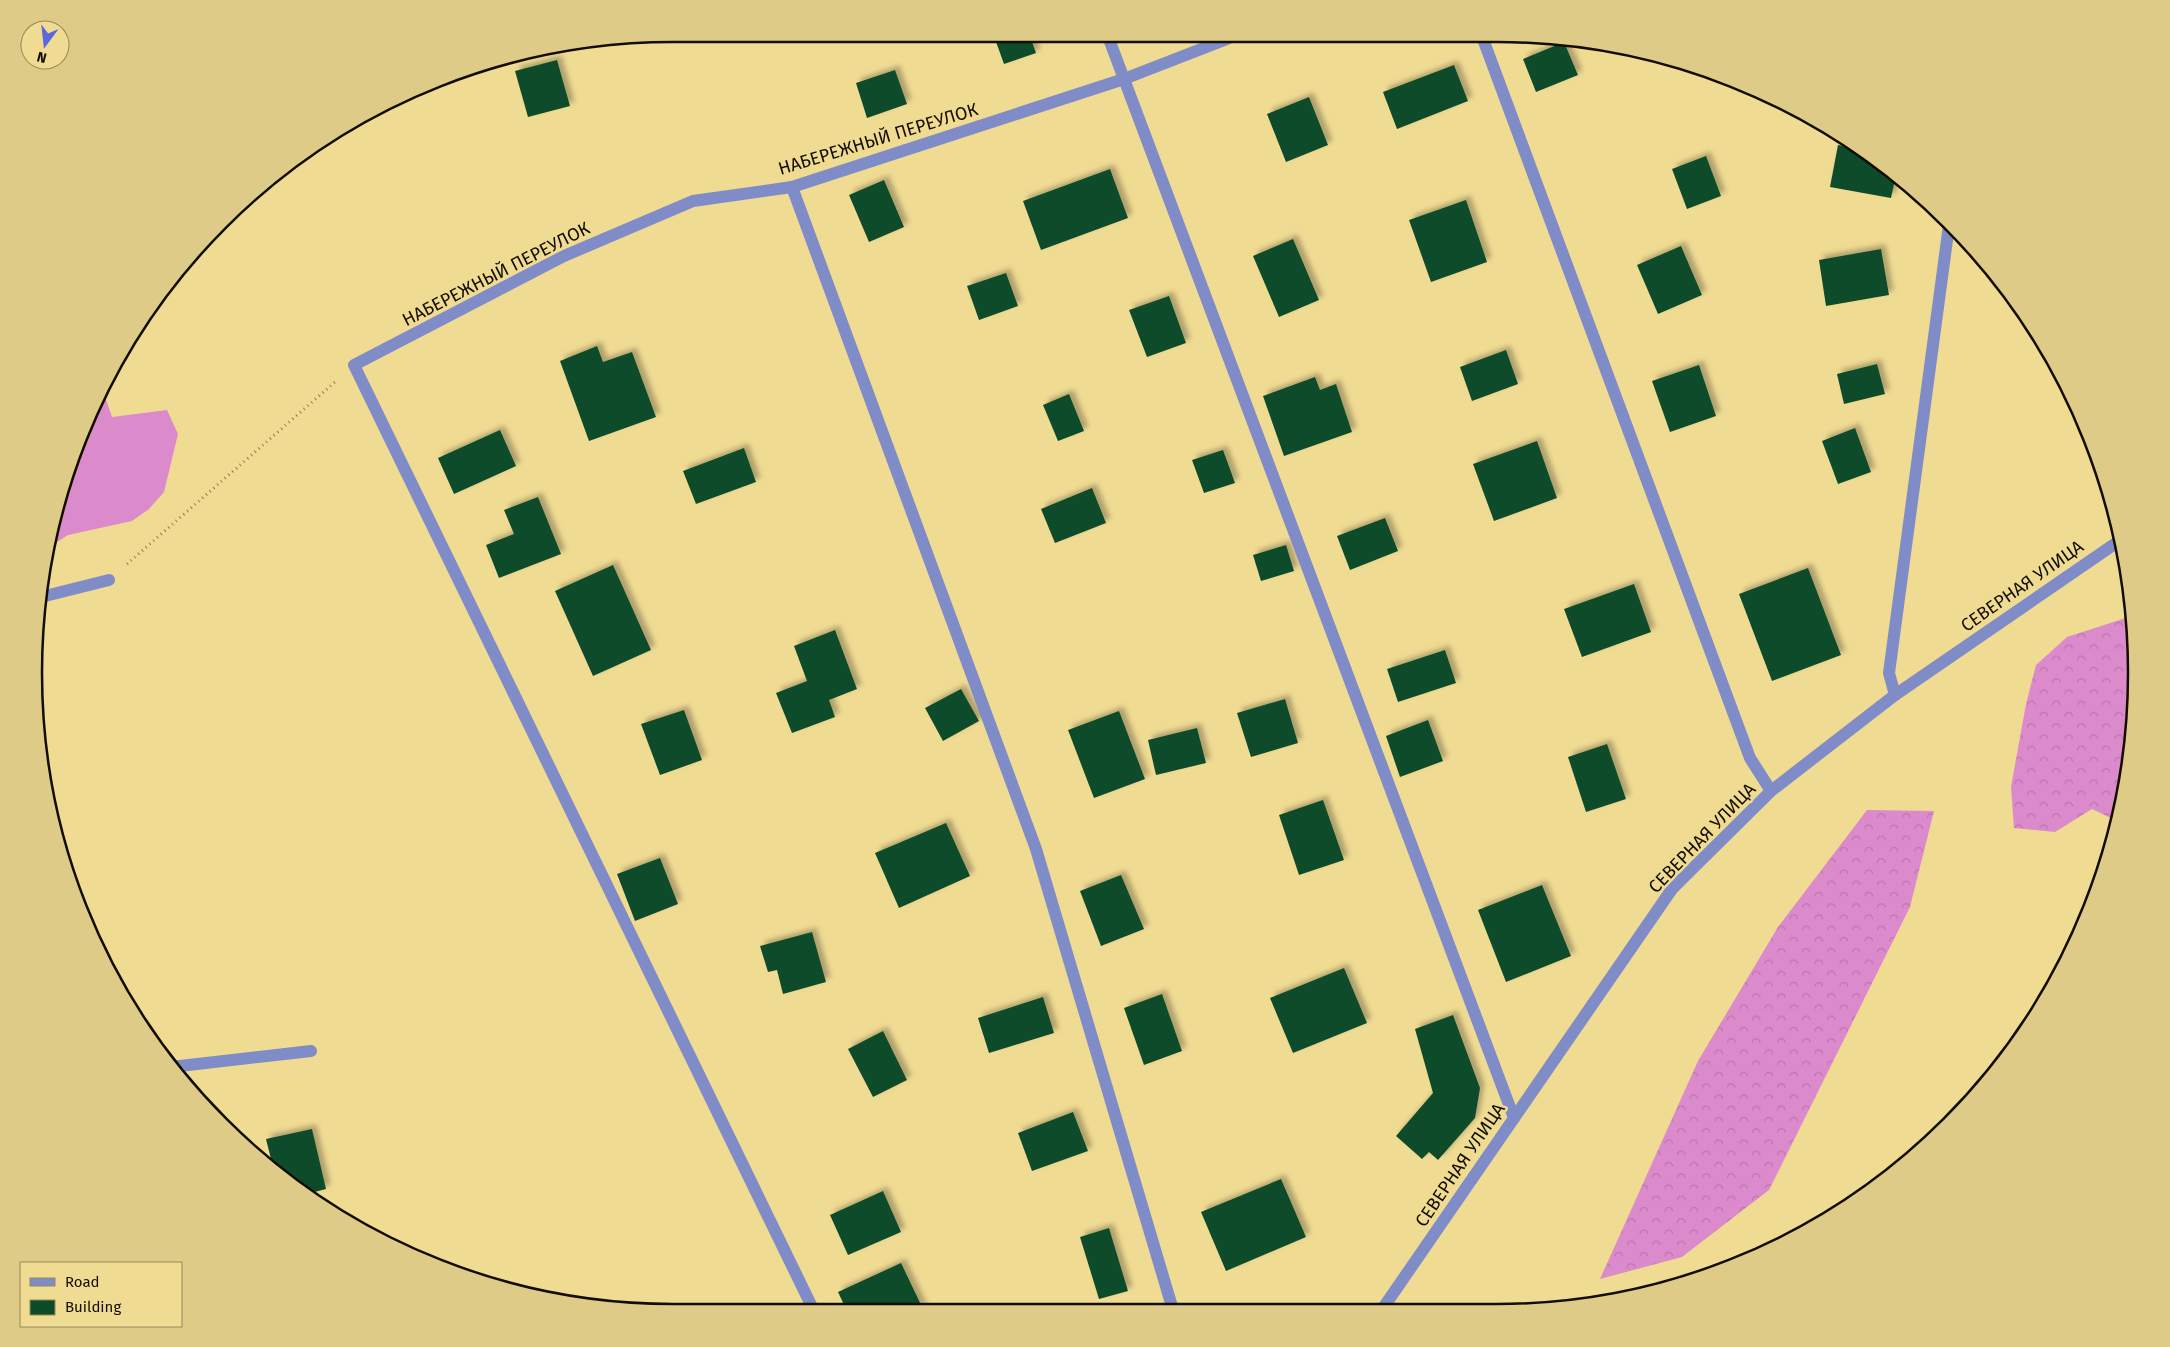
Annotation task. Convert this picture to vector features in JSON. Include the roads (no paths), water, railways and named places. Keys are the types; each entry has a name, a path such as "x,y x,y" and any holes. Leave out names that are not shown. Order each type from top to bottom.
{"street":[{"path":"1110,42 1514,1118"},
{"name":"НАБЕРЕЖНЫЙ ПЕРЕУЛОК","path":"811,1304 354,365 564,256 693,201 792,187 1124,79 1219,42"},
{"path":"1484,42 1750,758 1771,791"},
{"path":"792,187 1036,849 1170,1304"},
{"path":"1895,695 1889,673 1948,232"},
{"name":"СЕВЕРНАЯ УЛИЦА","path":"1386,1304 1672,889 1771,791 1895,695 2114,545"},
{"path":"47,596 108,580"},
{"path":"180,1066 311,1051"}]}
